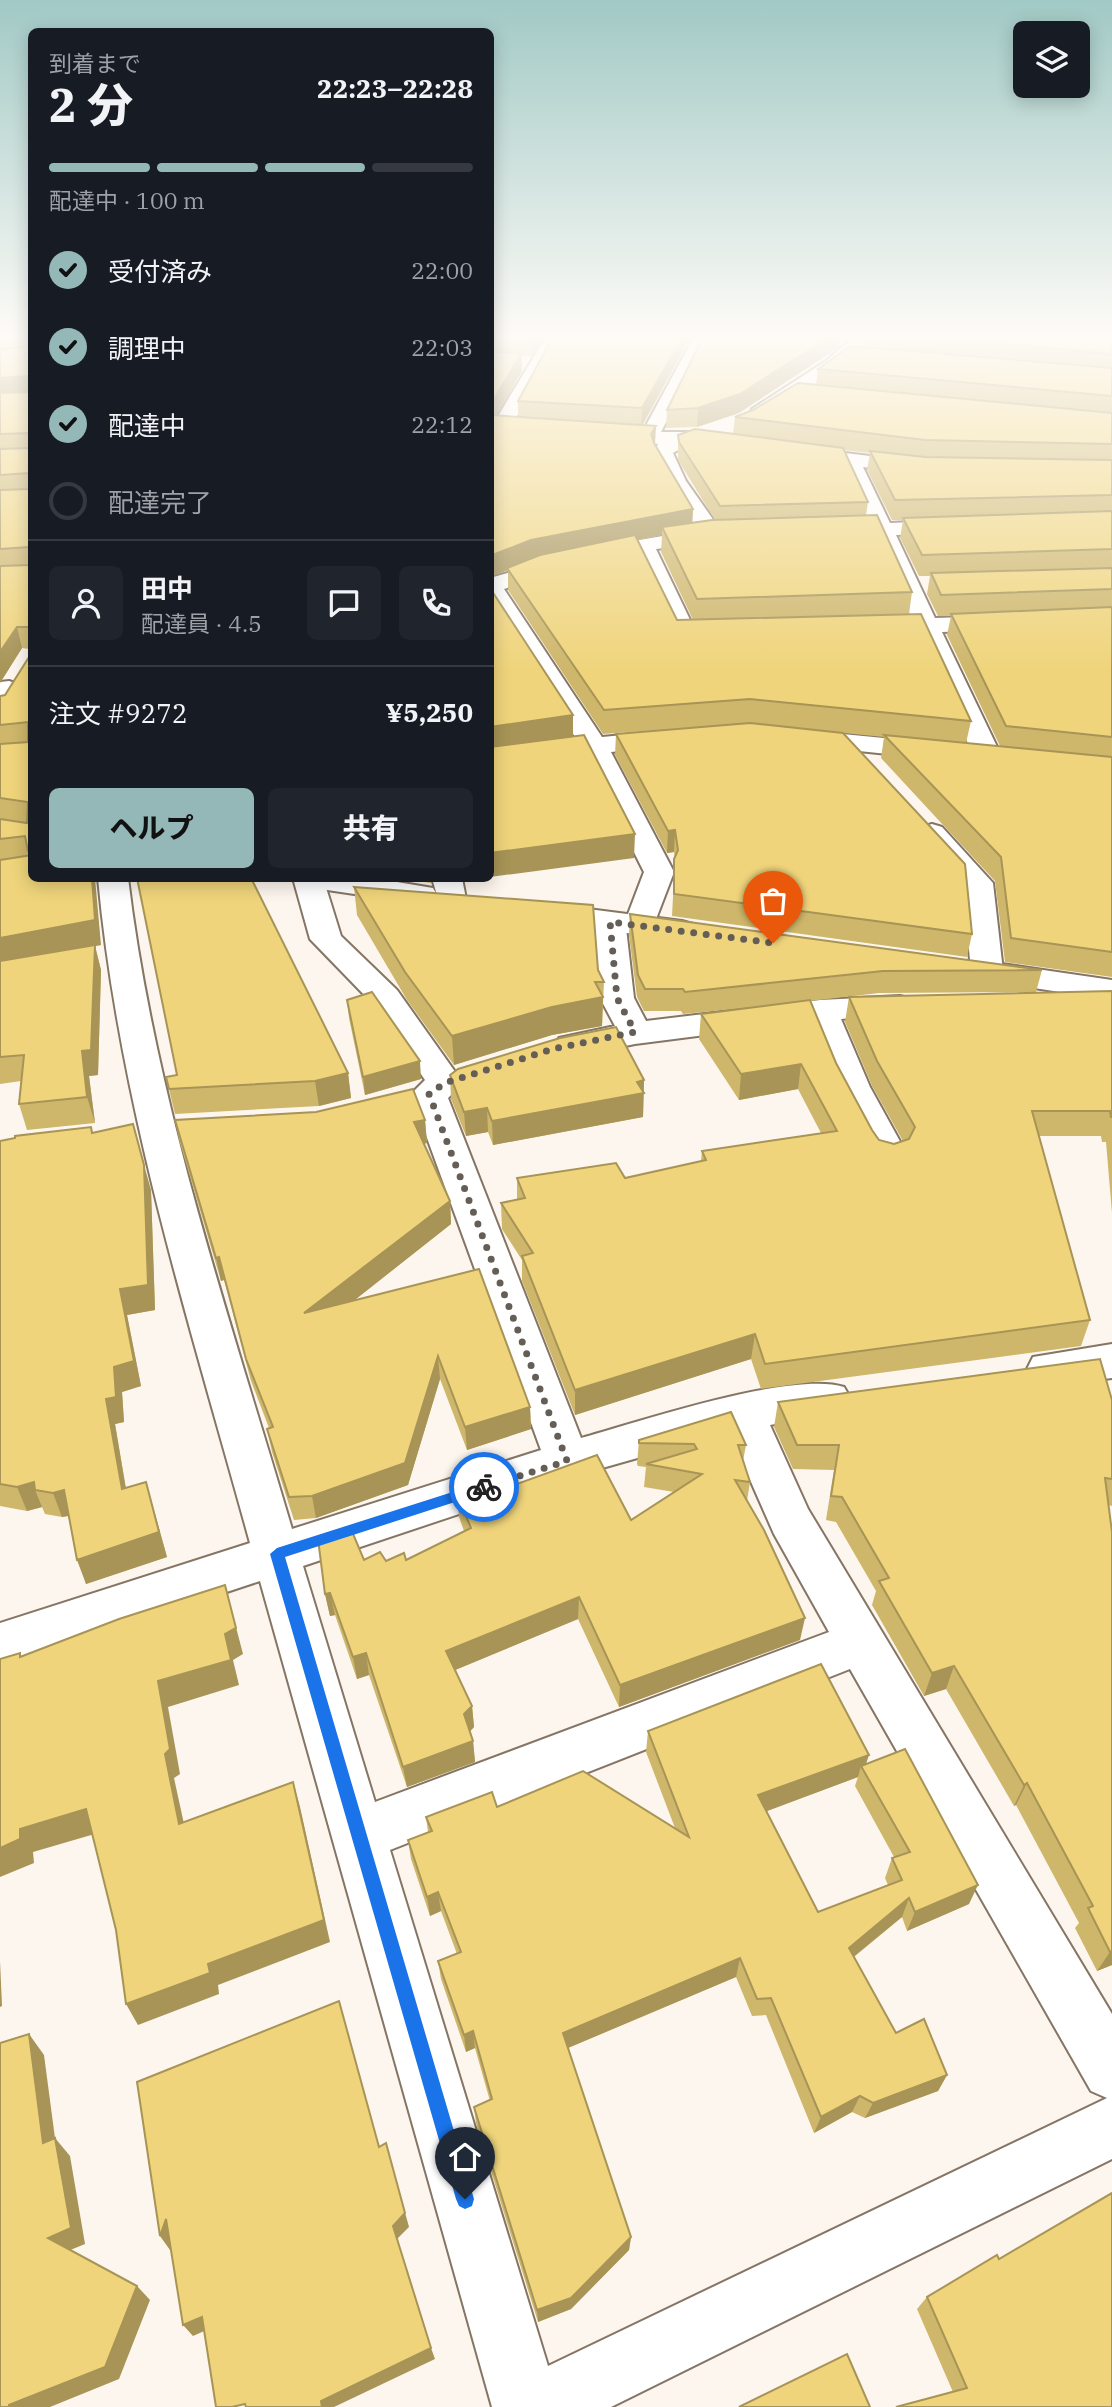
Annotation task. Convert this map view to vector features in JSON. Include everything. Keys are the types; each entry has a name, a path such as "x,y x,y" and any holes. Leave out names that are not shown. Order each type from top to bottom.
{"street":[{"path":"494,584 532,570 644,546 720,535 676,481 663,453 666,447"},
{"path":"771,449 850,460 946,468"},
{"path":"850,460 988,757"},
{"path":"806,532 975,526"},
{"path":"644,546 685,636 739,633"},
{"path":"910,586 937,585"},
{"path":"494,591 594,746 659,872 625,924 617,998 635,1032"},
{"path":"846,628 1019,622"},
{"path":"494,760 594,746 694,736"},
{"path":"773,736 1016,760"},
{"path":"847,742 875,772"},
{"path":"912,812 978,883 974,970 1112,990"},
{"path":"113,882 106,957 358,1836 527,2407"},
{"path":"308,882 326,939 385,997 448,1084 567,1461"},
{"path":"337,882 459,894"},
{"path":"517,909 706,934"},
{"path":"1010,1006 1112,1004"},
{"path":"541,1053 635,1032 820,1010 932,1006"},
{"path":"820,1010 852,1087 888,1154"},
{"path":"393,1103 448,1084"},
{"path":"1016,1374 1112,1361"},
{"path":"0,1645 567,1461 743,1411 866,1394"},
{"path":"743,1411 790,1520 1112,2070"},
{"path":"358,1836 861,1642"},
{"path":"538,2407 1112,2127"}],"building":[{"path":"494,447 657,447 693,509 531,540 494,554"},
{"path":"682,447 843,448 868,502 720,506"},
{"path":"28,448 28,473 0,475 0,449"},
{"path":"870,451 925,457 1112,460 1112,495 895,500"},
{"path":"28,489 28,547 0,549 0,490"},
{"path":"1112,511 1112,549 922,555 903,518"},
{"path":"877,515 912,592 697,599 662,527 712,520"},
{"path":"635,535 677,620 921,614 971,721 750,699 604,710 507,568 540,555"},
{"path":"28,565 28,627 17,627 0,652 0,566"},
{"path":"1112,568 1112,589 941,595 931,573"},
{"path":"494,594 573,715 494,726"},
{"path":"1112,607 1112,737 1006,726 951,614"},
{"path":"28,659 28,722 0,725 0,696 5,695"},
{"path":"750,723 843,733 965,864 972,934 674,894 674,859 678,850 675,830 668,831 616,734"},
{"path":"584,735 635,834 494,852 494,746"},
{"path":"884,735 1112,757 1112,952 1011,938 1001,857"},
{"path":"28,742 28,802 0,798 0,744"},
{"path":"28,802 28,851 25,836 0,839 0,819 27,823"},
{"path":"28,856 28,882 92,882 95,920 0,938 0,860"},
{"path":"138,882 253,882 348,1073 315,1081 169,1089 166,1077 177,1075"},
{"path":"354,887 593,905 598,970 604,982 595,982 603,997 552,1007 452,1036 405,972"},
{"path":"630,914 1042,970 883,971 685,992 683,989 645,989 638,975"},
{"path":"95,945 91,1050 82,1051 87,1097 19,1104 24,1055 0,1057 0,961"},
{"path":"1112,991 1112,1117 1110,1111 1032,1111 1090,1320 765,1364 755,1334 575,1390 522,1256 533,1253 501,1203 525,1198 517,1178 616,1163 625,1178 706,1160 702,1151 837,1131 801,1064 741,1074 701,1014 810,1000 836,1063 872,1130 879,1140 894,1144 909,1139 915,1127 877,1061 849,997"},
{"path":"372,992 420,1061 363,1077 347,1000"},
{"path":"616,1027 644,1080 637,1082 644,1093 492,1121 487,1108 464,1112 450,1075 458,1069 560,1038"},
{"path":"413,1089 425,1120 414,1122 450,1201 304,1313 479,1269 530,1407 465,1427 438,1356 405,1463 312,1496 289,1497 267,1429 273,1427 246,1359 219,1257 216,1258 175,1120 316,1112"},
{"path":"133,1124 144,1165 148,1285 120,1289 134,1361 114,1367 116,1397 106,1399 122,1489 146,1482 159,1532 77,1560 64,1490 53,1493 35,1490 34,1482 17,1487 0,1484 0,1141 15,1136 91,1127 92,1133"},
{"path":"1100,1359 1112,1400 1112,1479 1105,1478 1112,1532 1110,1952 1088,1908 1093,1906 1027,1783 1024,1785 954,1666 932,1673 879,1581 889,1578 842,1497 831,1496 839,1445 797,1445 778,1402"},
{"path":"731,1412 746,1445 738,1445 750,1482 735,1480 764,1530 805,1618 620,1685 579,1597 446,1651 472,1706 464,1714 473,1741 403,1767 366,1653 353,1657 330,1593 325,1594 318,1539 351,1529 364,1560 380,1552 386,1561 404,1553 406,1560 471,1528 457,1494 487,1484 492,1493 597,1455 631,1520 702,1474 646,1464 697,1449 694,1444 639,1443 639,1440"},
{"path":"225,1585 236,1628 225,1634 231,1660 158,1681 170,1749 165,1754 179,1824 293,1782 324,1920 208,1964 210,1973 126,2004 116,1930 86,1809 20,1829 20,1839 0,1848 0,1659 20,1653 20,1657 119,1619"},
{"path":"821,1664 869,1755 758,1795 818,1912 902,1880 892,1858 910,1852 861,1766 905,1749 978,1885 915,1912 909,1898 849,1948 896,2033 924,2019 947,2075 873,2103 860,2096 821,2117 771,1998 757,1999 740,1958 563,2033 631,2237 571,2298 537,2310 474,2107 492,2099 473,2031 464,2035 438,1961 461,1952 438,1892 427,1897 408,1840 432,1831 426,1817 492,1792 497,1807 583,1771 689,1837 648,1731"},
{"path":"339,2001 379,2147 386,2143 405,2213 393,2226 431,2348 321,2401 322,2407 246,2407 245,2404 216,2407 202,2317 183,2325 166,2219 160,2236 137,2082"},
{"path":"29,2034 43,2143 55,2138 71,2228 48,2238 137,2286 105,2367 9,2407 0,2407 0,2043"},
{"path":"1112,2193 1112,2407 896,2407 967,2388 927,2297 997,2255 999,2259"},
{"path":"847,2354 870,2407 739,2407"}],"way so far":[{"path":"484,1487 567,1461 429,1094 445,1083 553,1049 635,1032 617,998 610,922 773,943"}],"route":[{"path":"465,2199 277,1554 484,1487"}]}
